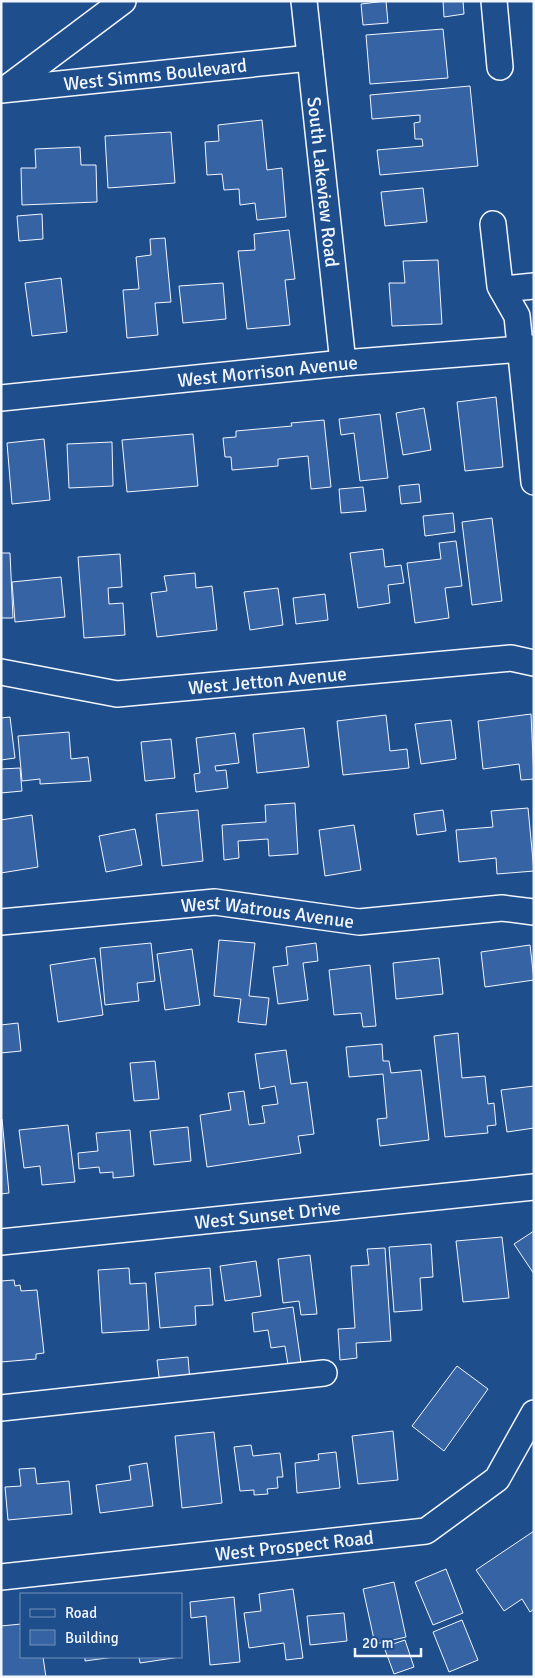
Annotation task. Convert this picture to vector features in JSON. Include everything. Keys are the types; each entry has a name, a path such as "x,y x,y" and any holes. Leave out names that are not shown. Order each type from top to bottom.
{"street":[{"path":"4,89 123,1"},
{"name":"South Lakeview Road","path":"304,1 342,363"},
{"path":"494,1 500,67"},
{"name":"West Simms Boulevard","path":"4,89 310,58"},
{"path":"493,224 500,286 518,316 527,348 534,482"},
{"path":"502,289 534,286"},
{"name":"West Morrison Avenue","path":"1,398 342,363 527,348"},
{"name":"West Jetton Avenue","path":"1,672 117,694 511,658 534,663"},
{"name":"West Watrous Avenue","path":"1,922 215,902 359,922 502,908 534,912"},
{"name":"West Sunset Drive","path":"1,1242 534,1187"},
{"path":"1,1408 324,1374"},
{"name":"West Prospect Road","path":"1,1577 426,1531 497,1479 534,1413"}],"building":[{"path":"386,1 388,23 363,25 361,4"},
{"path":"443,1 463,1 464,14 444,17"},
{"path":"443,29 448,78 370,84 366,35"},
{"path":"470,86 478,166 380,175 377,150 423,146 422,139 415,139 414,123 420,122 420,115 372,119 370,95"},
{"path":"262,120 267,170 282,168 286,217 257,220 255,203 240,205 239,189 224,190 222,174 207,175 205,142 219,141 218,125"},
{"path":"171,132 175,183 108,188 105,136"},
{"path":"80,147 81,165 96,165 97,202 22,205 21,168 36,168 35,149"},
{"path":"423,188 427,222 385,226 381,192"},
{"path":"42,214 43,239 19,241 17,216"},
{"path":"289,230 295,279 285,280 290,325 247,329 238,251 255,250 254,234"},
{"path":"165,238 171,302 155,303 158,335 127,338 123,290 139,289 136,257 151,255 150,239"},
{"path":"438,260 442,324 392,326 389,283 405,283 403,261"},
{"path":"61,278 67,332 32,336 25,283"},
{"path":"223,283 226,319 183,323 179,286"},
{"path":"496,397 503,467 465,471 457,402"},
{"path":"424,408 431,450 403,455 396,413"},
{"path":"380,414 388,478 360,481 354,433 341,435 339,419"},
{"path":"324,420 331,487 311,489 308,456 278,459 278,466 232,470 231,457 225,457 223,438 236,437 236,431 292,426 291,423"},
{"path":"193,434 198,486 127,492 122,440"},
{"path":"44,439 50,500 12,504 7,443"},
{"path":"112,442 113,486 69,488 67,444"},
{"path":"419,484 421,502 401,504 399,486"},
{"path":"363,487 366,511 341,513 339,489"},
{"path":"453,513 455,532 425,536 423,516"},
{"path":"492,518 502,601 472,605 462,522"},
{"path":"456,541 462,586 445,588 449,618 415,623 407,563 441,559 439,543"},
{"path":"383,549 385,567 401,565 404,583 388,585 390,603 358,608 350,553"},
{"path":"1,553 10,553 13,618 1,618"},
{"path":"120,554 122,587 108,588 109,604 123,603 125,635 84,638 78,557"},
{"path":"195,573 196,588 212,586 217,630 157,637 151,593 167,591 164,576"},
{"path":"61,577 65,617 15,622 12,582"},
{"path":"278,588 283,625 250,630 244,592"},
{"path":"325,594 328,620 296,624 293,598"},
{"path":"531,714 534,779 521,780 519,764 483,769 478,721"},
{"path":"386,715 390,751 407,749 409,768 343,775 337,721"},
{"path":"10,717 15,758 1,760 1,718"},
{"path":"451,720 456,759 421,764 415,724"},
{"path":"304,728 309,767 257,773 253,734"},
{"path":"69,732 71,759 88,757 91,781 40,784 40,779 22,781 18,736"},
{"path":"235,733 239,763 215,766 216,771 226,770 228,788 196,792 194,774 200,773 196,738"},
{"path":"171,739 175,778 145,781 141,742"},
{"path":"20,768 22,791 1,793 1,769"},
{"path":"295,803 298,854 269,856 268,839 238,841 239,858 224,860 222,825 266,822 265,805"},
{"path":"528,808 534,871 497,874 496,858 459,862 456,830 493,827 491,811"},
{"path":"198,810 203,861 162,866 156,814"},
{"path":"443,810 446,831 417,835 414,814"},
{"path":"32,815 38,867 1,873 1,820"},
{"path":"354,825 361,870 325,876 319,830"},
{"path":"135,829 142,865 106,872 99,836"},
{"path":"219,940 255,943 249,996 269,998 266,1025 238,1022 241,999 214,996"},
{"path":"151,943 155,981 137,983 139,1001 105,1005 100,948"},
{"path":"316,943 318,961 303,963 308,1000 278,1004 273,967 288,965 286,947"},
{"path":"530,945 534,980 485,987 481,952"},
{"path":"192,949 200,1005 165,1010 157,954"},
{"path":"95,958 103,1015 58,1022 50,965"},
{"path":"439,958 443,994 396,999 393,963"},
{"path":"370,965 376,1026 363,1027 361,1013 334,1015 329,970"},
{"path":"18,1023 21,1051 1,1053 1,1025"},
{"path":"458,1033 462,1078 485,1076 488,1104 494,1103 496,1125 487,1126 488,1133 445,1137 434,1036"},
{"path":"382,1044 383,1061 389,1061 391,1073 421,1070 429,1140 380,1146 377,1119 387,1118 383,1074 349,1077 346,1047"},
{"path":"286,1050 291,1084 307,1082 314,1134 298,1136 301,1153 207,1167 200,1115 231,1110 228,1093 244,1091 249,1125 265,1123 262,1106 278,1104 275,1086 260,1089 255,1054"},
{"path":"155,1061 159,1099 134,1101 130,1063"},
{"path":"534,1086 534,1128 507,1132 501,1090"},
{"path":"1,1119 9,1193 1,1194"},
{"path":"68,1125 75,1182 42,1185 40,1166 24,1168 19,1130"},
{"path":"188,1127 191,1161 154,1165 150,1131"},
{"path":"130,1130 134,1176 113,1178 113,1172 100,1173 99,1167 79,1169 78,1153 98,1151 96,1133"},
{"path":"534,1231 534,1274 514,1244"},
{"path":"502,1237 509,1298 463,1302 456,1241"},
{"path":"431,1244 433,1277 420,1278 422,1310 394,1312 389,1247"},
{"path":"385,1248 391,1341 356,1343 357,1358 340,1360 338,1329 355,1328 351,1266 369,1265 367,1249"},
{"path":"310,1255 317,1314 301,1315 299,1301 283,1303 278,1259"},
{"path":"256,1261 261,1296 225,1301 220,1266"},
{"path":"129,1268 130,1284 146,1283 149,1330 102,1333 98,1270"},
{"path":"210,1268 213,1305 195,1306 196,1325 160,1328 155,1273"},
{"path":"14,1280 15,1286 20,1285 21,1291 37,1290 44,1353 36,1354 36,1359 1,1362 1,1281"},
{"path":"293,1307 301,1363 288,1365 285,1346 271,1348 268,1330 254,1332 252,1313"},
{"path":"188,1357 190,1382 160,1385 157,1360"},
{"path":"457,1366 488,1389 444,1451 412,1426"},
{"path":"393,1431 398,1480 358,1484 352,1436"},
{"path":"214,1432 222,1503 182,1508 175,1436"},
{"path":"251,1445 253,1456 280,1453 283,1477 277,1477 278,1488 267,1489 268,1494 254,1495 254,1490 240,1491 234,1447"},
{"path":"336,1452 340,1488 297,1493 295,1463 319,1460 318,1454"},
{"path":"147,1463 153,1506 100,1513 96,1485 131,1480 129,1466"},
{"path":"35,1468 37,1484 69,1481 72,1514 8,1520 5,1487 21,1486 19,1469"},
{"path":"534,1531 534,1609 530,1612 522,1599 504,1611 476,1570"},
{"path":"446,1569 463,1613 433,1625 415,1582"},
{"path":"394,1582 406,1637 375,1644 363,1589"},
{"path":"293,1589 303,1658 286,1660 284,1643 249,1648 244,1613 261,1611 259,1594"},
{"path":"234,1597 240,1662 210,1665 206,1616 191,1618 190,1602"},
{"path":"344,1613 347,1641 310,1645 307,1616"},
{"path":"462,1620 478,1660 449,1672 433,1632"},
{"path":"20,1624 20,1658 43,1658 46,1677 1,1677 1,1626"},
{"path":"405,1640 414,1667 394,1674 384,1647"},
{"path":"85,1658 107,1658 85,1661"},
{"path":"139,1658 173,1658 140,1663"}]}
